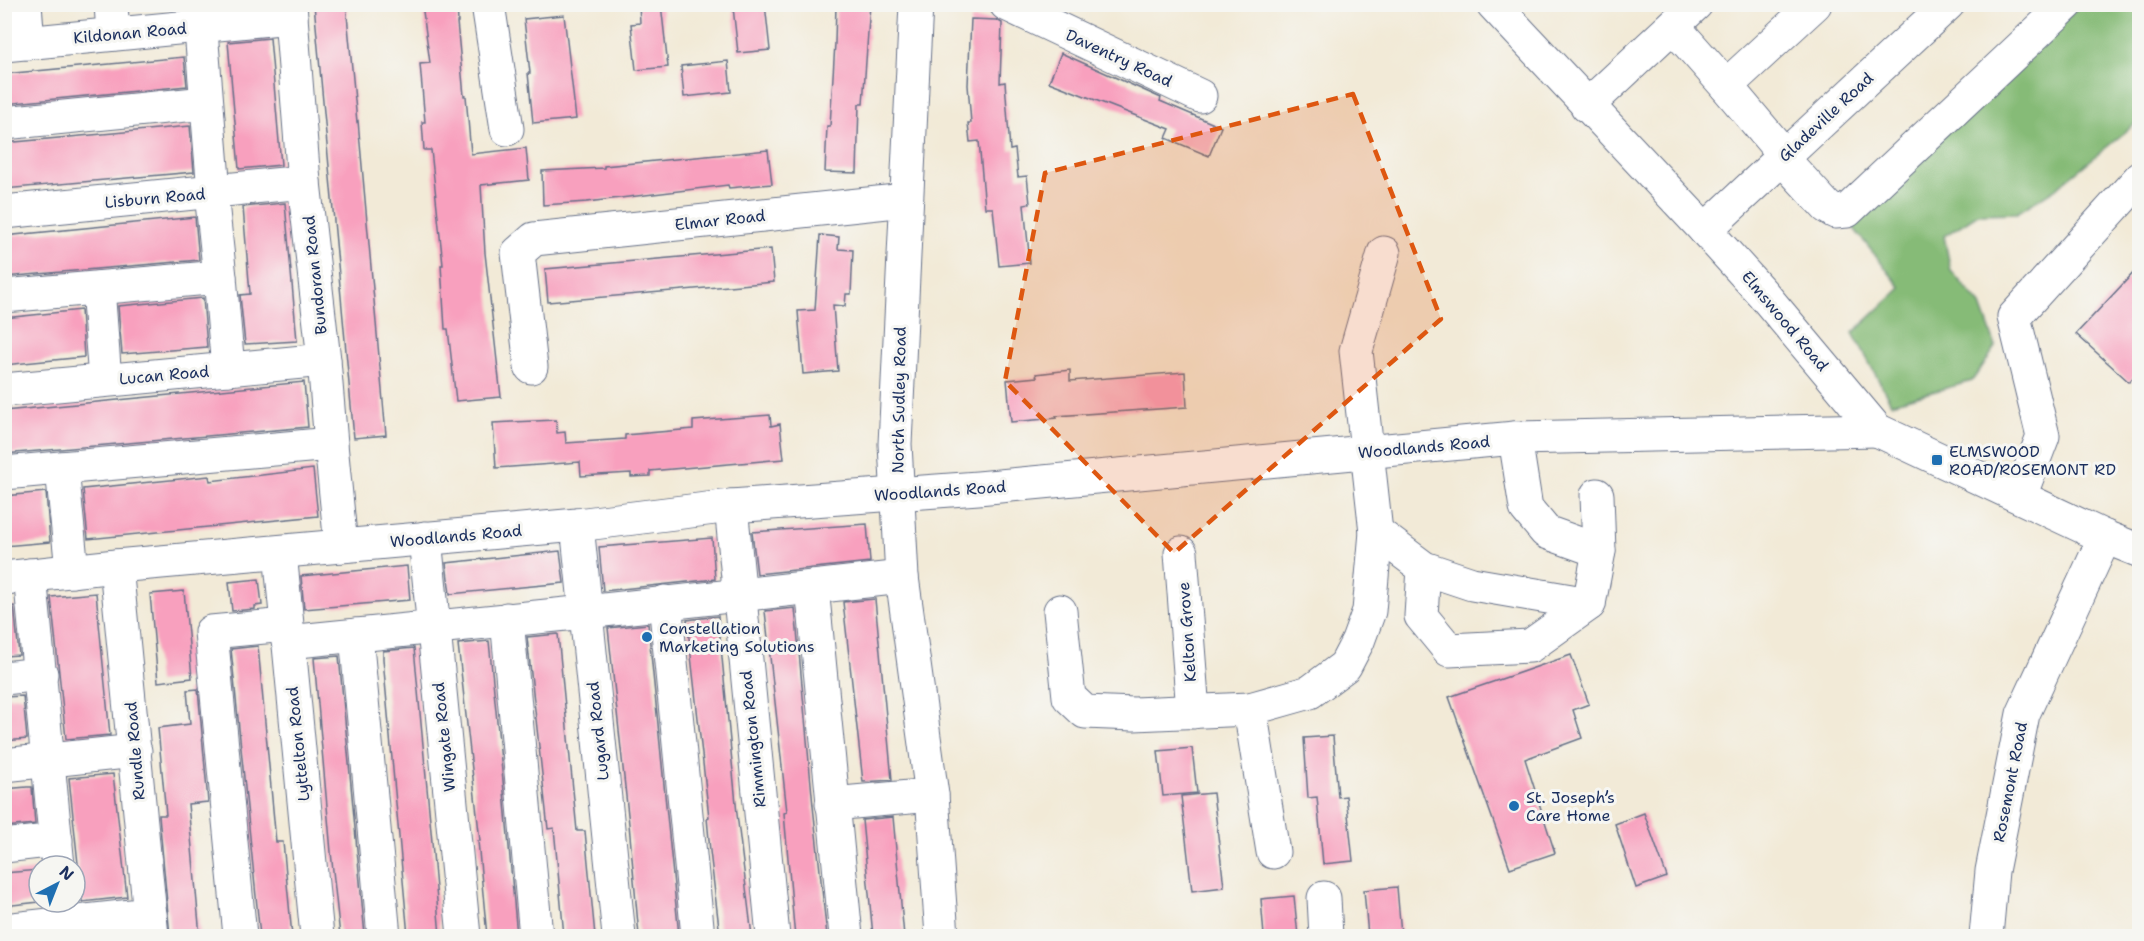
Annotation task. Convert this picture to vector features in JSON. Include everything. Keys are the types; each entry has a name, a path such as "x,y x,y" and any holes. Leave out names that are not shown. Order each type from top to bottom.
{"street":[{"path":"16,44 25,4"},
{"path":"488,4 507,129"},
{"name":"North Sudley Road","path":"916,4 895,444 902,577 932,795 942,936"},
{"name":"Daventry Road","path":"1006,4 1200,96"},
{"name":"Elmswood Road","path":"1493,4 1763,294 1877,430 2139,551"},
{"path":"1587,106 1696,4"},
{"path":"1726,86 1815,4"},
{"name":"Gladeville Road","path":"1705,230 1948,4"},
{"path":"1673,26 1726,86 1783,157 1827,207 1835,212 1847,211 2067,4"},
{"name":"Kildonan Road","path":"16,44 112,19 290,11"},
{"name":"Bundoran Road","path":"290,11 304,182 342,546"},
{"path":"200,15 228,369"},
{"path":"4,123 206,103"},
{"path":"2020,496 2043,436 2014,317 2139,178"},
{"name":"Lisburn Road","path":"4,212 304,182"},
{"name":"Elmar Road","path":"531,368 518,253 534,239 906,200"},
{"path":"1060,611 1069,697 1085,712 1134,714 1250,709 1310,692 1345,666 1358,640 1368,611 1376,532 1356,351 1384,253"},
{"path":"4,296 220,277"},
{"path":"98,288 105,380"},
{"name":"Lucan Road","path":"4,390 324,360"},
{"name":"Woodlands Road","path":"17,576 577,525 731,506 978,489 1515,438 1877,430"},
{"path":"1515,438 1526,508 1546,532 1599,551"},
{"path":"4,473 331,444"},
{"path":"62,468 72,571"},
{"path":"1424,568 1421,616 1449,650 1530,646 1589,604 1599,551 1597,495"},
{"name":"Rimmington Road","path":"731,506 773,936"},
{"name":"Lugard Road","path":"577,525 618,936"},
{"path":"1376,532 1424,568 1472,584 1589,604"},
{"name":"Rosemont Road","path":"1986,936 1992,871 2023,714 2105,537"},
{"name":"Wingate Road","path":"425,538 464,936"},
{"name":"Lyttelton Road","path":"280,552 317,936"},
{"name":"Kelton Grove","path":"1181,552 1192,712"},
{"name":"Rundle Road","path":"116,566 151,925"},
{"path":"4,846 57,853 41,674 17,576"},
{"path":"240,936 211,632 356,635 902,577"},
{"path":"812,587 846,936"},
{"path":"665,602 698,936"},
{"path":"507,619 536,936"},
{"path":"356,635 384,936"},
{"path":"4,678 41,674"},
{"path":"1250,709 1273,852"},
{"path":"4,765 135,751"},
{"path":"832,804 932,795"},
{"path":"1324,898 1326,936"},
{"path":"4,930 63,921 151,925"}],"highlighted area":[{"path":"1353,94 1441,319 1174,553 1005,381 1045,173"}],"green space":[{"path":"2081,5 2139,5 2139,121 2055,189 2017,213 1978,214 1944,236 1951,271 1981,305 1996,347 1972,381 1891,403 1853,333 1901,288 1848,221"}],"building":[{"path":"314,4 346,4 386,435 354,438"},
{"path":"422,4 457,4 471,154 526,148 529,180 481,185 485,253 501,397 456,401 448,329 445,329 441,265 443,265 431,150 424,150 422,122 425,122 420,64 430,63"},
{"path":"639,4 661,4 668,67 636,70 631,24 640,23"},
{"path":"765,4 770,50 738,53 733,7"},
{"path":"836,4 870,4 863,104 859,104 857,173 825,172 827,126 830,126"},
{"path":"564,15 576,119 533,123 524,19"},
{"path":"971,19 997,20 1002,23 1000,83 1005,82 1010,150 1015,149 1018,177 1027,176 1030,204 1024,205 1030,263 999,266 993,208 985,208 979,141 970,142 968,85"},
{"path":"270,38 281,165 239,169 228,42"},
{"path":"1061,53 1161,98 1160,101 1221,127 1209,156 1166,138 1170,129 1049,82"},
{"path":"184,57 187,86 4,104 4,74"},
{"path":"728,61 731,92 684,97 681,66"},
{"path":"190,126 194,172 4,189 4,143"},
{"path":"768,150 772,184 729,188 728,185 543,205 542,171 604,168 604,166"},
{"path":"285,203 297,341 245,344 240,295 250,294 243,207"},
{"path":"195,217 199,260 4,277 4,236"},
{"path":"820,235 839,237 838,249 853,250 851,294 846,294 845,306 833,305 838,371 803,374 798,311 815,310"},
{"path":"771,249 774,282 548,302 545,269"},
{"path":"2139,267 2139,371 2129,382 2076,334"},
{"path":"203,298 207,347 122,354 118,306"},
{"path":"81,310 84,357 4,365 4,318"},
{"path":"1070,370 1070,381 1185,372 1187,407 1056,416 1057,418 1011,422 1007,380"},
{"path":"304,382 308,427 4,454 4,411"},
{"path":"770,415 771,426 780,424 784,459 650,471 650,476 631,477 631,473 581,476 580,462 496,468 493,423 556,420 557,433 565,432 566,443 625,439 625,435 693,429 693,421"},
{"path":"313,469 318,516 88,539 83,489 209,476 210,481"},
{"path":"46,492 50,542 4,546 4,496"},
{"path":"867,524 870,562 757,574 752,532"},
{"path":"712,538 715,579 603,591 599,547"},
{"path":"560,551 564,583 450,594 446,563"},
{"path":"407,566 410,600 304,609 301,576"},
{"path":"259,579 262,605 255,606 255,609 232,611 229,582"},
{"path":"184,591 192,678 158,682 150,594"},
{"path":"96,593 110,735 66,739 51,597"},
{"path":"875,599 892,780 863,782 843,602"},
{"path":"14,606 19,655 4,656 4,607"},
{"path":"795,608 827,936 795,936 794,927 784,813 787,812 765,611"},
{"path":"718,616 737,814 752,936 720,936 710,851 707,818 709,817 687,620"},
{"path":"648,624 679,936 639,936 608,628"},
{"path":"558,634 577,831 585,831 595,936 564,936 554,828 548,829 527,637"},
{"path":"489,641 517,936 487,936 478,841 480,841 458,644"},
{"path":"258,646 276,842 283,842 292,936 260,936 231,649"},
{"path":"414,648 440,936 408,936 383,651"},
{"name":"St. Joseph’s Care Home","path":"1571,655 1589,704 1573,710 1582,738 1525,759 1555,853 1510,868 1449,697"},
{"path":"339,656 365,936 340,936 331,852 314,658"},
{"path":"198,689 208,802 188,804 200,936 170,936 159,815 166,815 158,728 190,724 187,690"},
{"path":"23,696 27,739 4,741 4,697"},
{"path":"1333,736 1338,797 1346,796 1353,861 1323,864 1317,797 1308,798 1304,738"},
{"path":"1192,748 1197,793 1163,796 1158,751"},
{"path":"113,774 127,897 87,901 87,854 77,854 69,778"},
{"path":"32,787 35,824 4,827 4,789"},
{"path":"1213,793 1224,887 1192,891 1181,796"},
{"path":"1644,813 1667,877 1636,888 1615,824"},
{"path":"893,817 904,936 873,936 862,820"},
{"path":"27,871 27,903 4,906 4,873"},
{"path":"1397,887 1401,934 1368,936 1364,890"},
{"path":"1294,896 1298,936 1264,936 1261,899"}],"place":[{"name":"ELMSWOOD ROAD/ROSEMONT RD","path":"1937,460"},
{"name":"Constellation Marketing Solutions","path":"647,637"},
{"name":"St. Joseph’s Care Home","path":"1514,806"}]}
